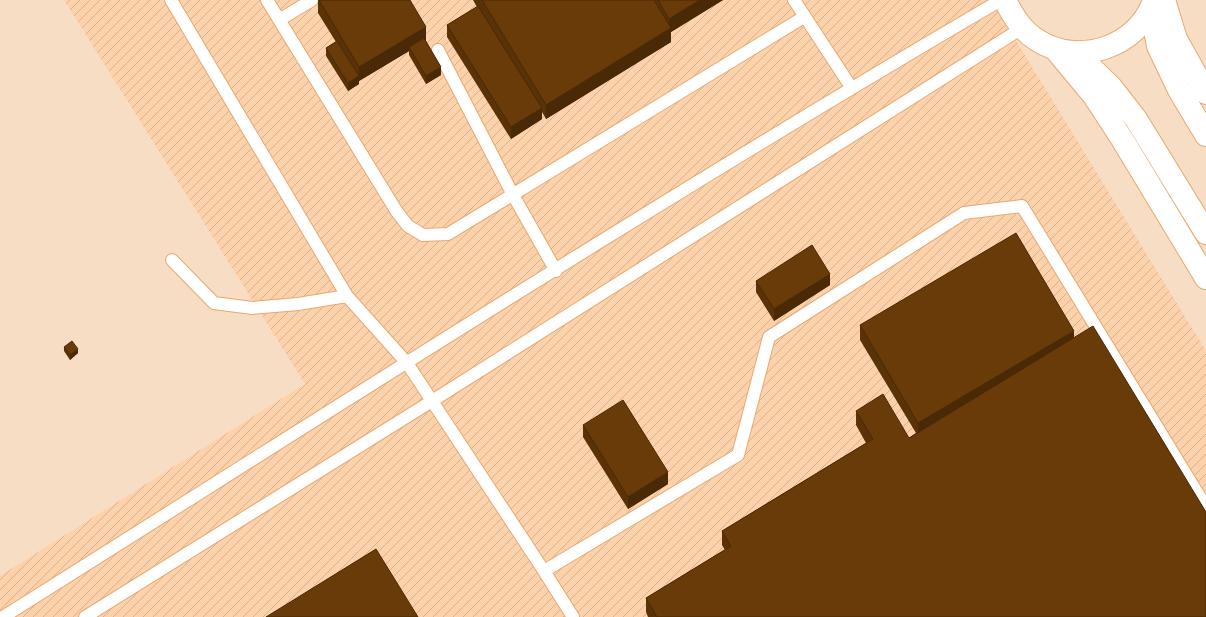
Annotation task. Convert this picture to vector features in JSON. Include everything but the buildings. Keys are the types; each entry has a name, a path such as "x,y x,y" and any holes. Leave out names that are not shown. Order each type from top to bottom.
{"street":[{"path":"1005,0 1012,14 1022,28 1037,40 1055,49 1076,53 1098,51 1118,43 1135,30 1156,3"},
{"path":"1156,3 1206,93"},
{"path":"1156,3 1158,46 1179,90 1206,135"},
{"path":"1055,49 1094,96 1122,139 1206,278"},
{"path":"1076,53 1111,87 1136,119 1206,233"}],"lane":[{"path":"171,0 348,296 407,363 573,617"},
{"path":"267,0 397,212 408,226 423,235 448,234 804,17"},
{"path":"279,20 312,0"},
{"path":"794,0 851,87"},
{"path":"3,617 407,363 851,87 1001,0"},
{"path":"85,617 432,401 1022,28"},
{"path":"438,50 513,194 556,271"},
{"path":"544,571 738,455 769,337 964,213 1022,206 1206,507"},
{"path":"172,260 214,303 252,308 298,304 348,296"}],"shaded area":[{"path":"64,0 991,0 1206,351 1206,617 0,617 0,576 305,384"}]}
